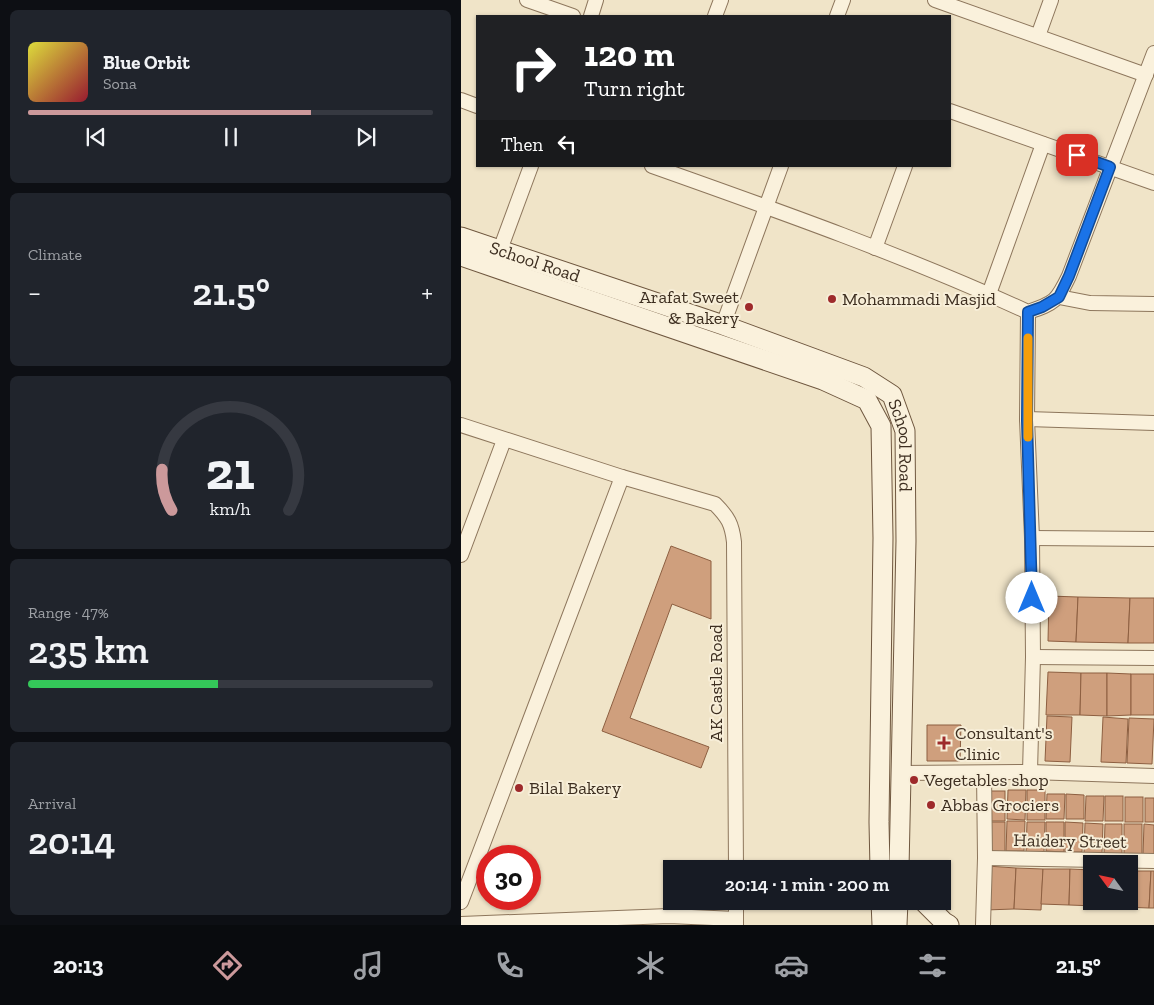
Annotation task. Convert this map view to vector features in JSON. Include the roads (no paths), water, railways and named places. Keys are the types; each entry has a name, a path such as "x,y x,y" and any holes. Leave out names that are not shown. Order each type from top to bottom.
{"street":[{"path":"527,0 570,15"},
{"path":"591,15 597,0"},
{"path":"715,15 721,0"},
{"path":"837,15 843,0"},
{"path":"935,0 1146,75"},
{"path":"1038,36 1051,0"},
{"path":"657,167 875,248 989,294 1028,312 1042,307 1059,297 1069,276 1154,53"},
{"path":"461,100 476,106"},
{"path":"951,111 1154,183"},
{"path":"989,294 1043,144"},
{"path":"500,250 531,167"},
{"path":"723,325 781,167"},
{"path":"875,248 905,167"},
{"name":"School Road","path":"461,236 723,325 802,364 823,380 867,400 881,426 883,538 880,860"},
{"name":"School Road","path":"461,256 802,364 864,377 892,395 905,431 906,541 901,860"},
{"path":"1059,297 1090,303 1154,304"},
{"path":"1028,312 1027,420 1032,538 1033,657 1030,772"},
{"path":"1027,420 1154,423"},
{"path":"461,424 504,440 622,477 461,902"},
{"path":"462,547 504,440"},
{"name":"AK Castle Road","path":"622,477 715,504 725,514 732,526 735,542 736,860"},
{"path":"1032,538 1154,539"},
{"path":"1033,657 1154,658"},
{"path":"901,773 1030,772 1154,776"},
{"path":"983,925 985,858 984,773"},
{"path":"879,822 901,822"},
{"name":"Haidery Street","path":"985,858 1154,861"},
{"path":"881,910 882,925"},
{"path":"897,925 898,910"},
{"path":"932,910 949,925"},
{"path":"461,924 669,916 737,922"}],"place":[{"name":"Mohammadi Masjid","path":"832,299"},
{"name":"Arafat Sweet & Bakery","path":"749,307"},
{"name":"Consultant's Clinic","path":"944,743"},
{"name":"Vegetables shop","path":"914,780"},
{"name":"Bilal Bakery","path":"519,788"},
{"name":"Abbas Grociers","path":"931,805"}]}
